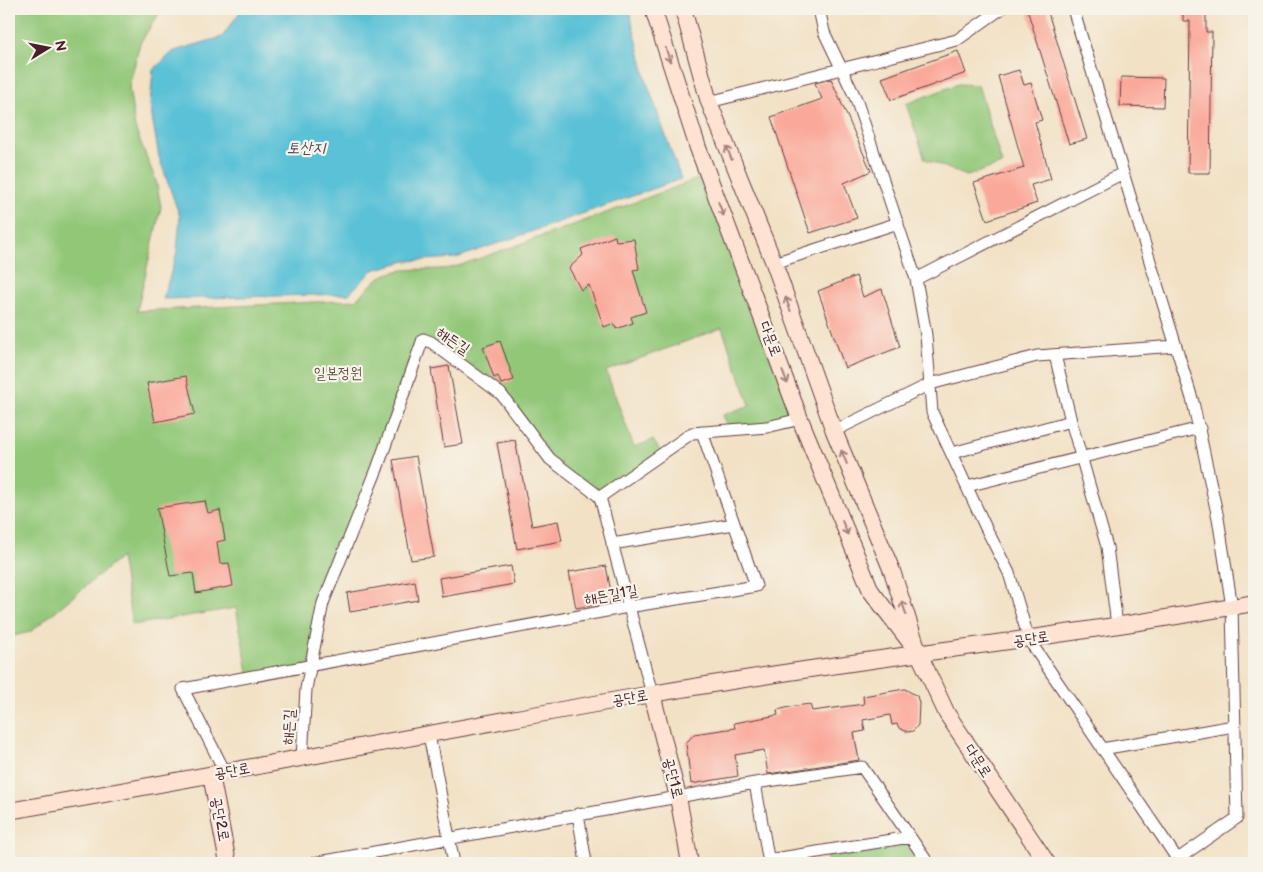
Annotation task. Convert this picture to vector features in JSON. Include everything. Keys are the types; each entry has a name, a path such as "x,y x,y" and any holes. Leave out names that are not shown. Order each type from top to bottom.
{"main road":[{"name":"다문로","path":"653,9 698,148 800,419 871,591 919,654"},
{"name":"다문로","path":"683,9 709,102 774,263 834,431 892,571 919,654 947,714 1047,863"},
{"name":"공단로","path":"9,811 652,694 919,654 1028,640 1254,603"},
{"name":"공단1로","path":"652,694 678,797 690,863"},
{"name":"공단2로","path":"218,774 228,863"}],"street":[{"path":"819,9 824,32 856,99 916,280 926,335 932,412 1009,573 1028,640 1176,862 1237,818 1232,607 1218,518 1200,428 1072,9"},
{"path":"709,102 957,40 1002,9"},
{"path":"916,280 1123,173"},
{"path":"774,263 898,223"},
{"name":"해든길","path":"302,758 306,689 323,603 377,469 423,339 431,342 501,394 550,459 600,497"},
{"path":"834,431 930,384 1038,356 1176,346"},
{"path":"1055,355 1071,421 1107,547 1117,625"},
{"path":"652,694 600,497 692,433 767,427 800,419"},
{"path":"952,453 1071,421"},
{"path":"967,486 1200,428"},
{"name":"해든길1길","path":"218,774 183,689 628,607 756,586 702,432"},
{"path":"612,544 734,524"},
{"path":"1102,749 1234,726"},
{"path":"429,735 454,863"},
{"path":"314,863 578,814 755,783 862,767 928,863"},
{"path":"755,783 769,862 910,837"},
{"path":"578,814 586,863"}],"green space":[{"name":"일본정원","path":"9,9 167,9 160,12 140,43 129,87 135,128 156,181 161,207 137,311 355,300 378,279 387,274 396,271 441,269 458,266 708,175 800,419 729,430 723,415 750,405 722,328 606,371 634,447 653,440 662,454 600,497 550,459 501,394 423,339 323,603 310,666 249,677 236,608 132,625 121,557 30,632 9,637"},
{"path":"958,84 978,85 1002,164 967,176 925,159 906,104"},
{"path":"910,837 928,863 828,863 825,851"}],"water":[{"name":"토산지","path":"242,9 629,9 647,83 681,179 456,258 406,261 373,270 349,294 163,299 177,252 180,217 159,157 150,105 153,70 174,51 222,37"}],"building":[{"path":"1027,9 1047,9 1087,139 1069,144"},
{"path":"1183,9 1206,9 1206,32 1212,32 1210,173 1188,173 1190,21 1183,21"},
{"path":"958,51 966,73 891,100 882,78"},
{"path":"1019,70 1024,85 1031,83 1042,120 1035,122 1051,179 1031,185 1037,203 987,220 974,183 1024,168 998,76"},
{"path":"1121,77 1164,78 1163,107 1120,106"},
{"path":"831,79 871,171 844,183 857,218 810,233 771,117 822,99 815,83"},
{"path":"615,236 616,241 634,239 639,269 633,270 646,312 631,317 633,323 616,329 614,323 604,327 589,285 581,290 569,268 583,255 581,249"},
{"path":"856,276 863,297 882,289 900,347 845,368 818,291"},
{"path":"500,341 514,380 501,384 498,376 494,378 483,347"},
{"path":"449,366 463,444 444,447 431,369"},
{"path":"186,376 195,414 155,422 147,383"},
{"path":"515,440 532,526 558,521 562,541 517,549 497,443"},
{"path":"416,456 434,557 411,560 393,460"},
{"path":"205,501 208,513 220,510 225,540 217,542 220,564 229,563 233,586 196,593 193,573 170,576 157,508"},
{"path":"511,566 514,584 442,597 439,578"},
{"path":"606,566 613,602 576,608 569,572"},
{"path":"415,581 418,600 350,612 347,593"},
{"path":"905,689 917,696 919,703 918,725 913,731 908,732 899,728 897,724 892,725 890,715 863,720 865,731 854,733 859,760 768,774 764,750 735,755 738,776 691,784 686,743 694,734 735,728 734,723 778,715 777,710 795,706 810,704 812,711 864,704 863,696"}]}
